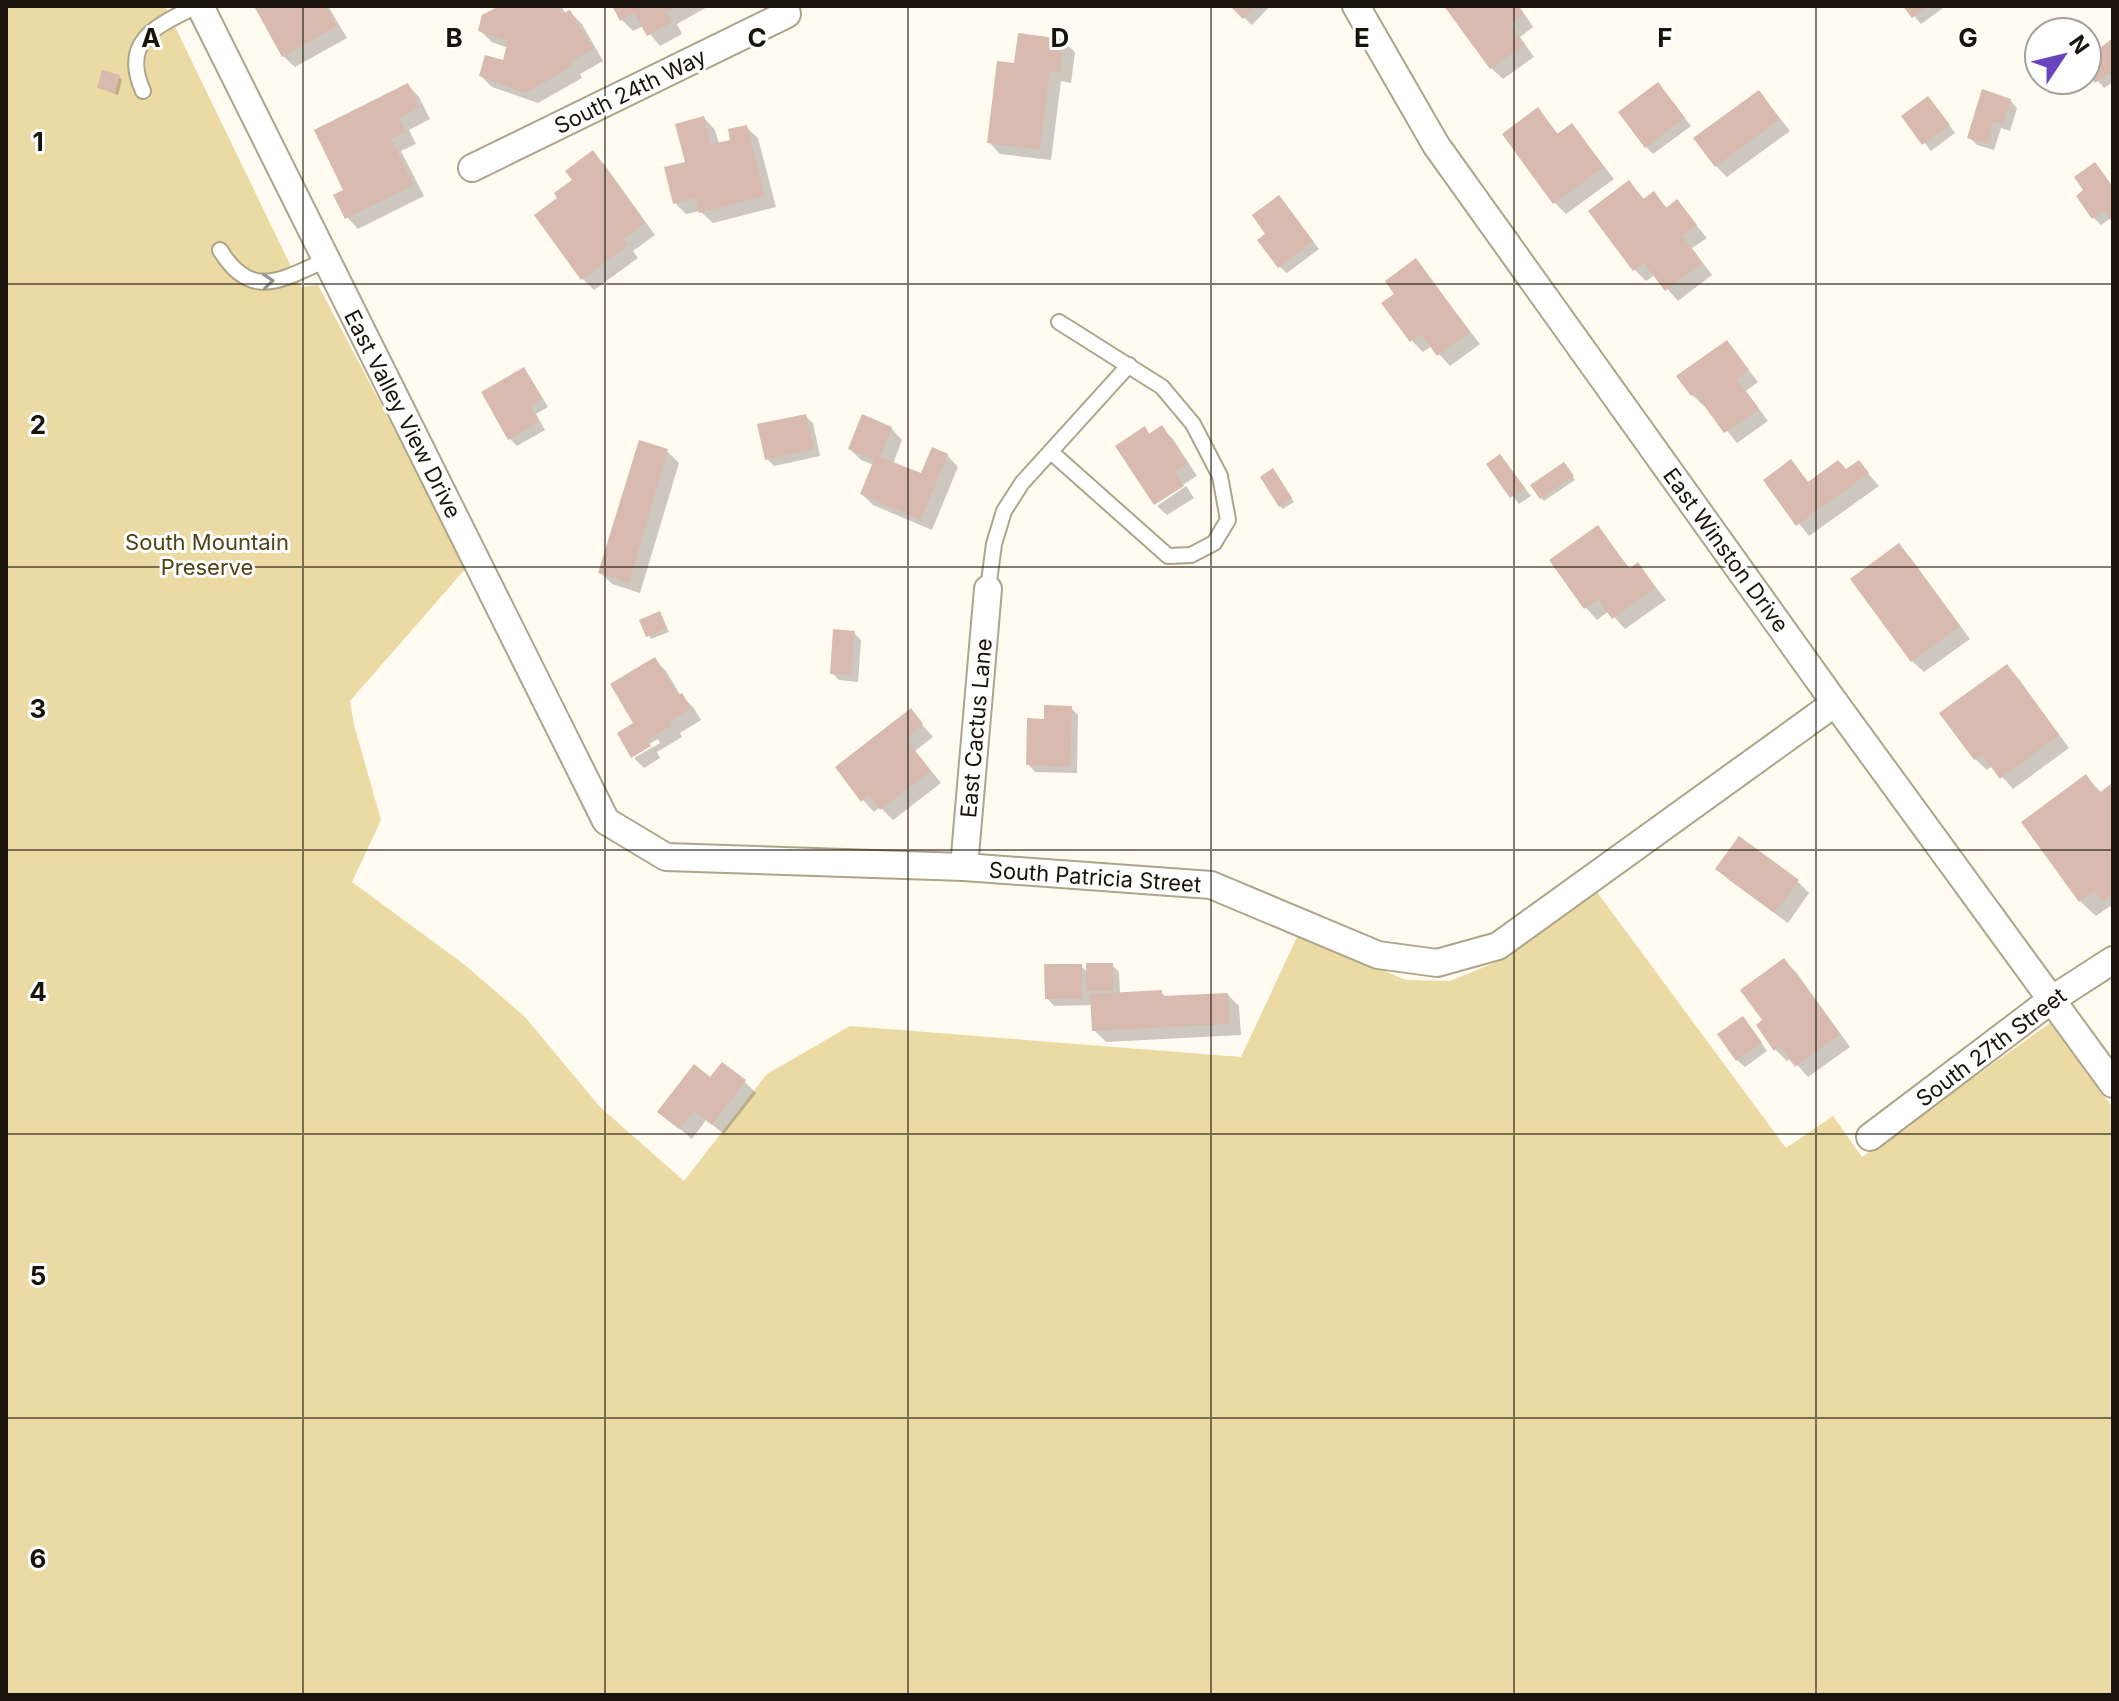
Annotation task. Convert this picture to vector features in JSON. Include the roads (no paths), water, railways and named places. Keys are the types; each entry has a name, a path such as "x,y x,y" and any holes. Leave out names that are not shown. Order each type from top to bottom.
{"street":[{"name":"East Valley View Drive","path":"199,6 606,821"},
{"name":"East Winston Drive","path":"1356,6 1436,145 1835,703 2113,1084"},
{"name":"South 24th Way","path":"472,168 786,10"},
{"name":"East Cactus Lane","path":"964,867 988,589"},
{"name":"South Patricia Street","path":"606,821 666,857 964,867 1211,885 1378,955 1437,963 1498,946 1835,703"},
{"name":"South 27th Street","path":"1870,1137 2051,1000 2113,960"}],"lane":[{"path":"143,91 136,64 144,38 156,27 199,6"},
{"path":"220,250 232,269 257,283 280,280 326,260"},
{"path":"1051,452 1168,556 1191,555 1214,543 1228,520 1220,476 1193,424 1162,387 1059,322"},
{"path":"988,589 994,544 1004,511 1022,483 1129,365"}],"park label":[{"name":"South Mountain Preserve","path":"207,554"}]}
